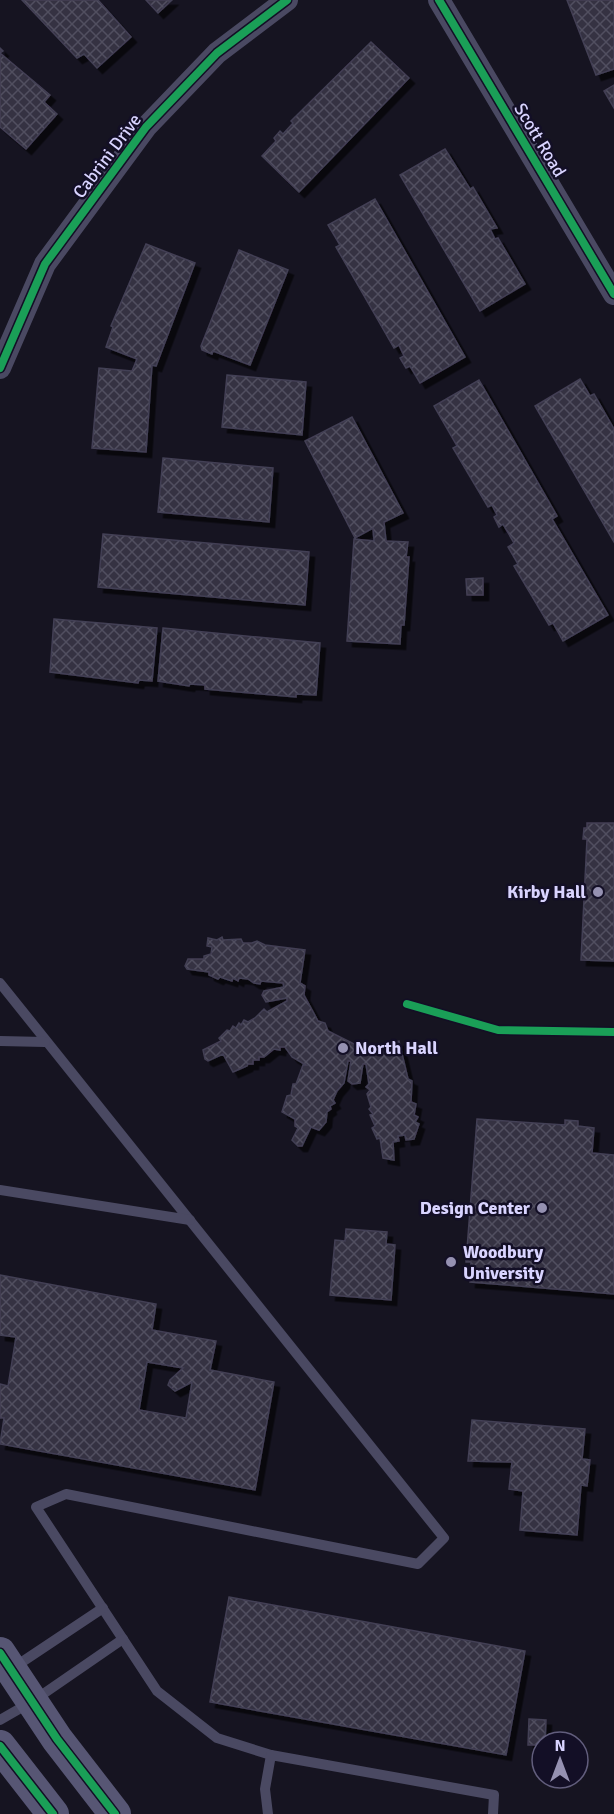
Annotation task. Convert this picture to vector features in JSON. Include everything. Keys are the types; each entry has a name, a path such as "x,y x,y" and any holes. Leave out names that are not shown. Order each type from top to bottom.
{"main road":[{"path":"4,1666 33,1701 57,1739 115,1814"},
{"path":"0,1746 53,1814"}],"street":[{"name":"Cabrini Drive","path":"0,368 45,264 146,127 217,53 287,0"},
{"name":"Scott Road","path":"439,0 614,294"}],"lane":[{"path":"0,983 444,1538 418,1564 66,1494 36,1507 158,1691 217,1738 271,1755 494,1795 493,1814"},
{"path":"0,1041 45,1042"},
{"path":"0,1190 190,1220"},
{"path":"4,1666 103,1608"},
{"path":"0,1720 33,1701 123,1639"},
{"path":"268,1814 265,1789 271,1755"}],"building":[{"path":"22,0 98,0 131,37 97,68 84,54 77,58"},
{"path":"146,0 172,0 158,13"},
{"path":"567,0 614,0 614,69 596,75"},
{"path":"371,42 409,78 299,192 262,156 276,141 274,138 280,131 283,134 293,123 291,121"},
{"path":"0,53 50,95 44,102 57,114 26,149 0,127"},
{"path":"614,85 614,108 604,91"},
{"path":"445,149 470,189 473,187 497,228 490,229 495,239 498,238 525,284 480,311 400,175"},
{"path":"375,199 465,357 420,383 410,366 406,368 400,358 404,356 399,345 394,348 336,247 340,245 328,225"},
{"path":"146,244 195,263 156,366 152,365 146,452 92,448 99,368 132,371 137,359 106,347 113,327 111,326"},
{"path":"239,250 288,270 250,365 213,351 212,354 202,350 201,346"},
{"path":"227,375 306,382 302,435 222,427"},
{"path":"580,379 590,396 594,394 614,429 614,542 535,406"},
{"path":"479,380 557,516 552,519 608,615 563,641 553,623 549,625 514,566 518,564 508,547 514,543 503,524 499,527 492,505 488,507 453,448 457,446 434,406"},
{"path":"352,417 403,513 384,522 386,541 408,542 404,625 401,625 400,644 347,641 354,539 374,541 373,528 355,538 305,441"},
{"path":"163,458 273,468 269,522 158,512"},
{"path":"103,534 309,552 305,605 98,587"},
{"path":"483,578 483,595 467,595 466,579"},
{"path":"54,619 157,628 152,681 139,680 138,683 50,672"},
{"path":"163,628 320,643 316,695 296,694 296,697 205,689 205,685 190,684 189,686 158,681"},
{"name":"Kirby Hall","path":"587,823 614,823 614,961 581,960 587,839 583,839"},
{"name":"North Hall","path":"222,937 223,940 241,939 243,943 257,941 265,945 305,950 300,983 305,986 304,995 318,1021 325,1023 328,1031 354,1044 364,1042 366,1047 399,1041 408,1079 412,1081 411,1102 416,1104 414,1115 418,1117 415,1122 419,1124 414,1139 406,1140 405,1135 398,1136 399,1141 393,1142 394,1160 383,1158 380,1138 377,1139 372,1128 375,1126 370,1115 373,1114 369,1109 371,1107 367,1094 370,1090 366,1087 369,1084 366,1064 363,1064 360,1083 352,1084 348,1081 351,1061 348,1061 344,1083 337,1091 333,1100 335,1103 327,1112 326,1122 319,1130 311,1127 302,1146 298,1146 292,1140 298,1128 295,1126 295,1119 282,1112 287,1096 291,1095 293,1084 296,1084 303,1065 306,1065 292,1057 285,1047 280,1047 280,1050 274,1049 264,1057 259,1057 259,1060 253,1060 253,1064 248,1064 233,1072 223,1054 208,1061 205,1059 203,1050 221,1041 219,1038 227,1030 230,1031 233,1026 236,1028 244,1020 248,1022 264,1009 267,1012 287,1001 287,998 266,1002 262,995 264,991 284,987 283,983 261,981 260,984 248,979 239,978 238,981 233,978 232,981 220,977 218,979 209,975 209,972 187,969 185,966 188,959 204,959 204,956 211,954 212,947 207,946 208,938 217,940"},
{"name":"Design Center","path":"477,1119 565,1125 565,1120 578,1121 578,1126 594,1128 592,1153 614,1155 614,1294 470,1282 471,1262 466,1262"},
{"path":"346,1229 387,1232 386,1244 395,1245 391,1300 330,1295 335,1240 345,1241"},
{"path":"0,1275 156,1304 152,1330 216,1341 210,1370 274,1382 255,1490 0,1444 4,1418 0,1418 0,1384 8,1386 16,1337 0,1335","holes":["147,1362 183,1368 170,1380 168,1385 175,1391 192,1382 186,1418 139,1410"]},
{"path":"472,1420 585,1429 582,1459 590,1460 587,1486 581,1485 577,1535 520,1530 523,1491 509,1489 512,1462 468,1461"},
{"path":"229,1597 525,1651 506,1755 210,1702"},
{"path":"529,1719 546,1720 546,1730 530,1730 530,1745 528,1745"}],"cycle path":[{"path":"0,368 45,264 146,127 217,53 287,0"},
{"path":"439,0 614,294"},
{"path":"407,1004 498,1030 614,1032"},
{"path":"0,1653 57,1739 115,1814"},
{"path":"0,1746 53,1814"}],"place":[{"name":"Kirby Hall","path":"598,892"},
{"name":"North Hall","path":"343,1048"},
{"name":"Design Center","path":"542,1208"},
{"name":"Woodbury University","path":"451,1262"}]}
